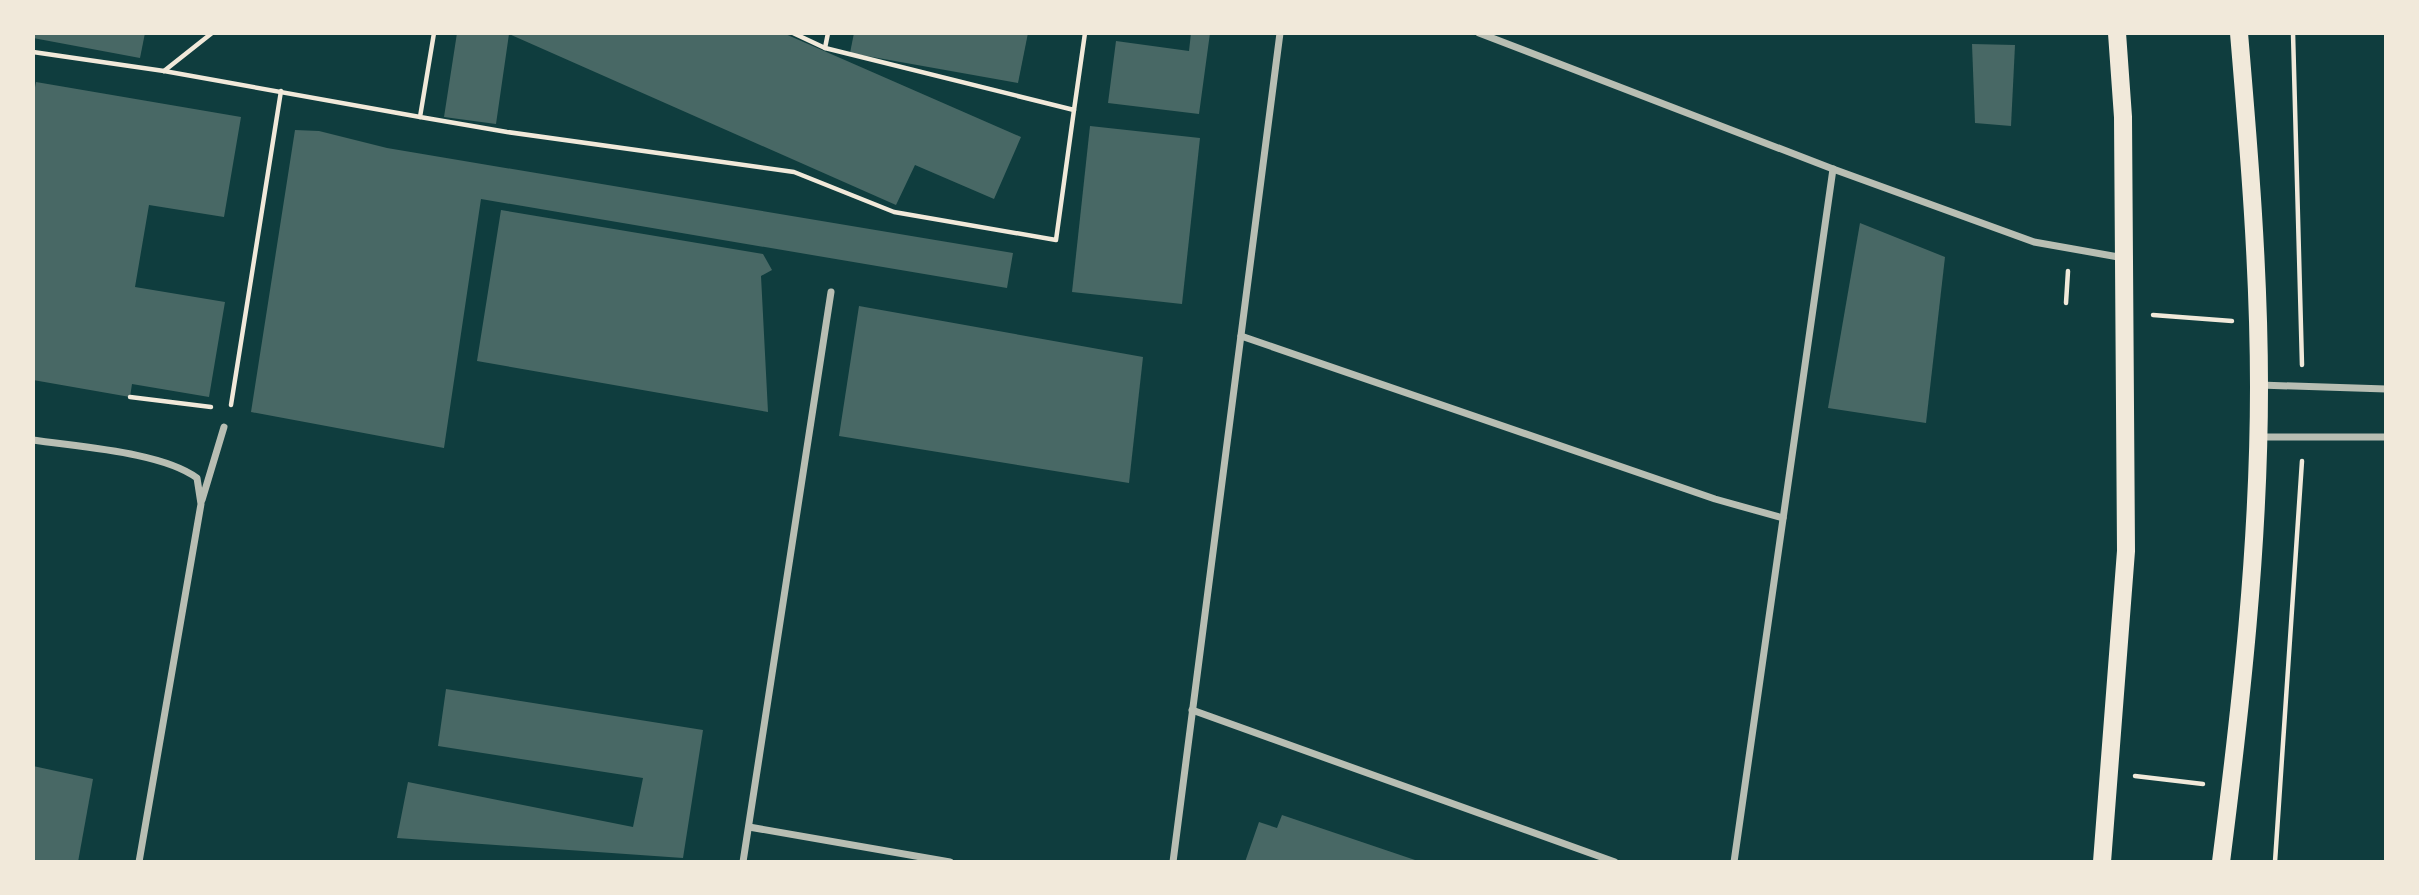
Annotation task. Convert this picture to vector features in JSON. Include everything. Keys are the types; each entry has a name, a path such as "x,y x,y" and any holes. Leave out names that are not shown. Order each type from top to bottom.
{"main road":[{"path":"2102,862 2126,551 2123,117 2117,33"},
{"path":"2221,862 2243,689 2259,438 2257,323 2248,140 2239,33"}],"street":[{"path":"1172,862 1280,33"},
{"path":"1479,33 1833,169 2034,242 2124,258"},
{"path":"1734,862 1833,169"},
{"path":"743,862 831,292"},
{"path":"1241,336 1715,499 1783,518"},
{"path":"2259,385 2386,389"},
{"path":"139,862 201,504 224,427"},
{"path":"2259,438 2386,437"},
{"path":"33,440 182,467 197,478 201,504"},
{"path":"1192,710 1615,862"},
{"path":"749,827 950,862"}],"path":[{"path":"164,71 212,33"},
{"path":"420,117 434,33"},
{"path":"793,33 825,48 1074,110"},
{"path":"825,48 828,33"},
{"path":"33,52 164,71 507,132 794,172 894,212 1056,240 1085,33"},
{"path":"130,397 230,409 281,91"},
{"path":"2066,303 2069,249"},
{"path":"2125,312 2257,323"},
{"path":"2110,773 2231,788"}],"building":[{"path":"33,33 145,33 140,58 33,38"},
{"path":"457,33 783,33 1021,137 994,199 915,165 896,205 509,34 496,124 444,117"},
{"path":"854,33 1028,33 1018,83 850,53"},
{"path":"1191,33 1210,33 1199,114 1108,103 1116,41 1189,51"},
{"path":"1972,44 2015,45 2011,126 1975,123"},
{"path":"36,82 241,117 224,217 149,205 135,287 225,302 209,397 132,384 130,397 33,380 33,98"},
{"path":"1090,126 1200,138 1182,304 1072,292"},
{"path":"295,130 319,131 387,148 1013,253 1007,288 481,199 444,448 251,412"},
{"path":"501,210 763,254 772,270 761,276 768,412 477,361"},
{"path":"1860,223 1945,257 1926,423 1828,408"},
{"path":"859,306 1143,357 1129,483 839,436"},
{"path":"446,689 703,730 683,858 397,838 408,782 633,827 643,778 438,746"},
{"path":"33,766 93,779 78,862 33,862"},
{"path":"1282,815 1418,862 1245,862 1259,822 1277,828"}]}
